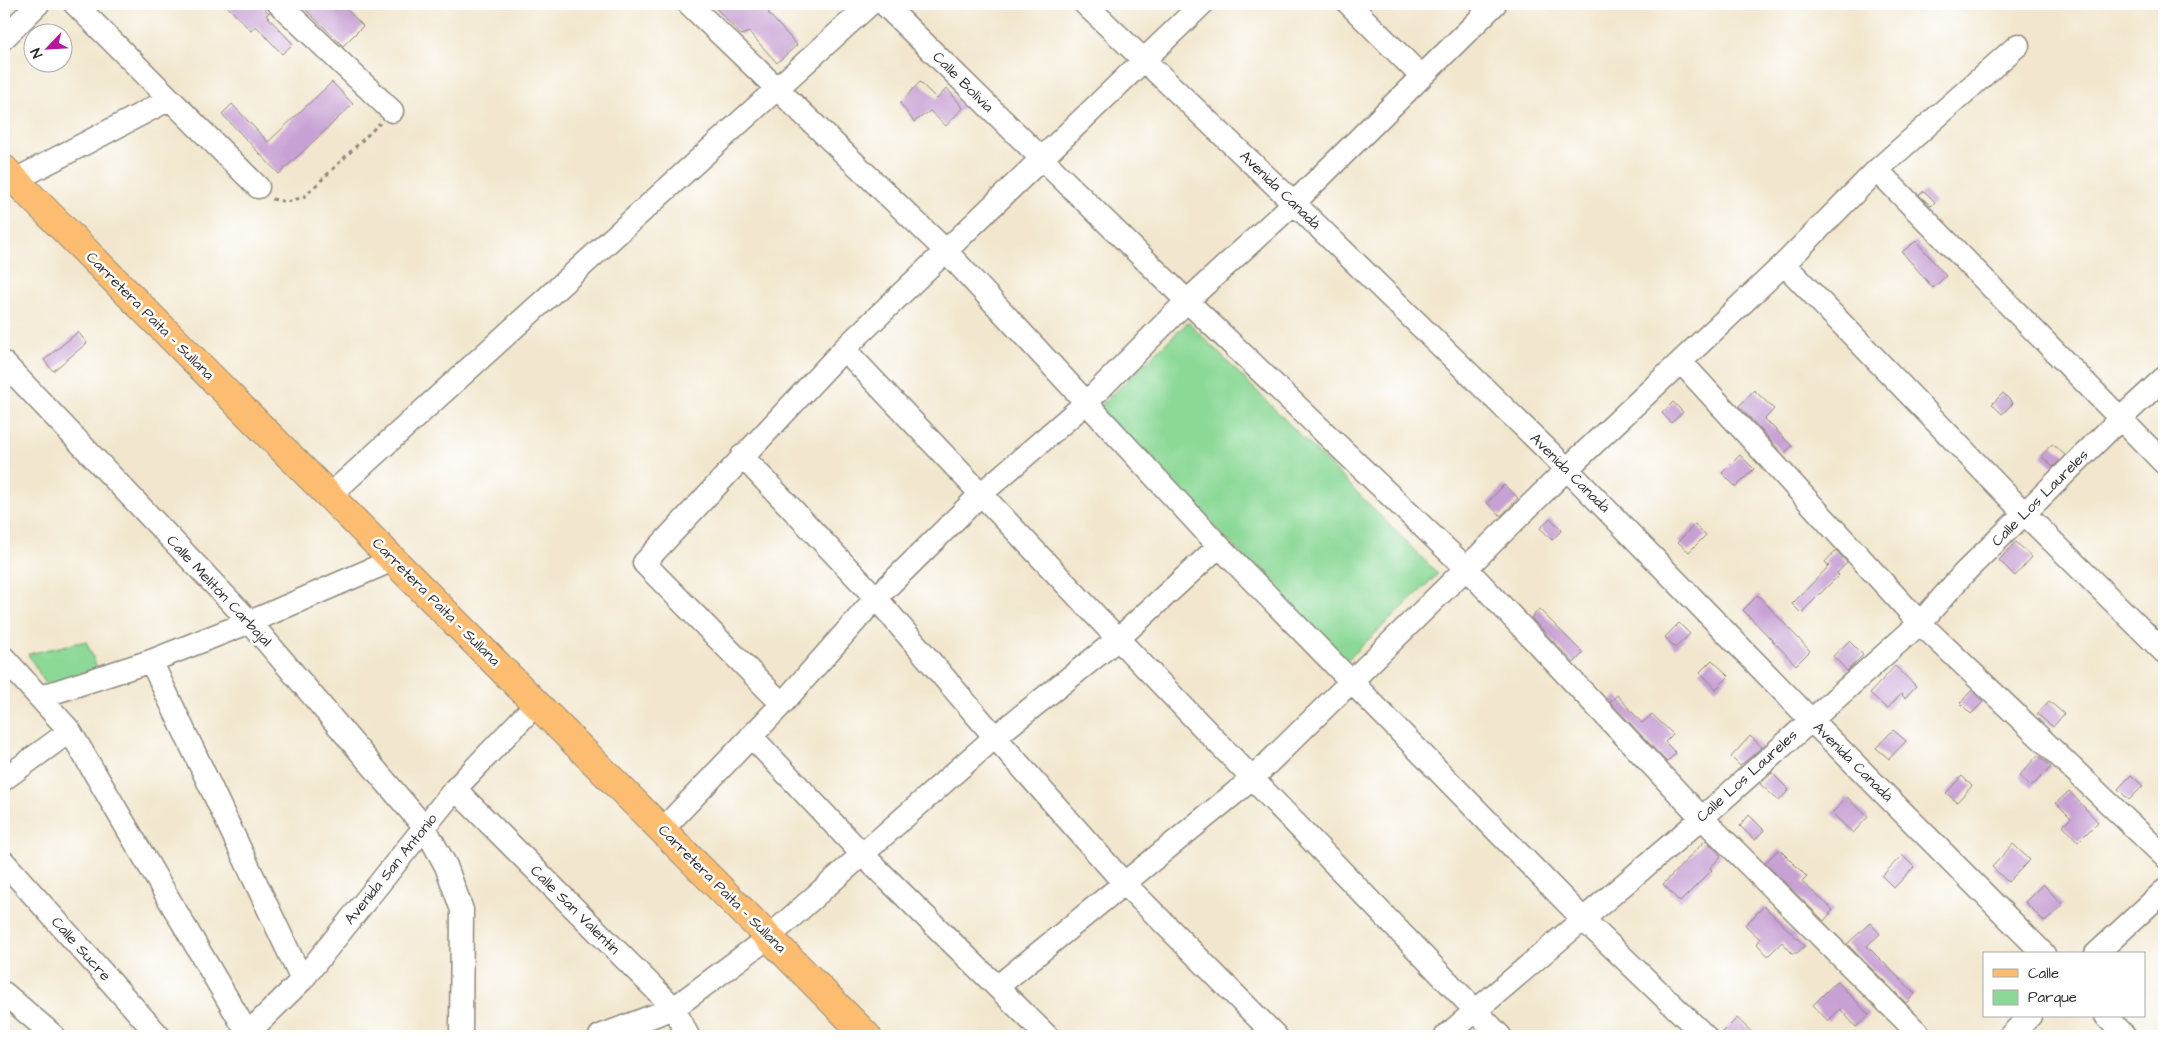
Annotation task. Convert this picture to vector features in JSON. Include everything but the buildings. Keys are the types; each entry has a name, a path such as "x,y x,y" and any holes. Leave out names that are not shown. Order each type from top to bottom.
{"main road":[{"name":"Carretera Paita - Sullana","path":"9,175 663,829 867,1036"}],"street":[{"path":"4,38 38,4"},
{"path":"75,4 258,187"},
{"path":"279,4 392,111"},
{"path":"689,4 946,251 1219,546 1583,919 1705,1036"},
{"path":"330,496 870,4"},
{"name":"Calle Bolivia","path":"884,4 1187,301 1466,568 1702,818 1921,1036"},
{"name":"Avenida Canadá","path":"1085,4 1294,203 1567,470 1810,719 2042,952"},
{"path":"782,704 644,563 844,349 1202,4"},
{"path":"1349,4 1421,76"},
{"path":"663,829 782,704 876,598 981,494 1086,402 1187,301 1294,203 1495,4"},
{"path":"997,987 1252,778 1567,470 1784,264 1877,170 2018,45"},
{"path":"9,175 170,99"},
{"path":"1877,170 2164,463"},
{"path":"1784,264 2025,514 2164,652"},
{"path":"844,349 1118,639 1500,1036"},
{"path":"1681,362 1920,623 2164,856"},
{"name":"Calle Melitón Carbajal","path":"4,363 250,622 425,828 446,866 462,910 461,1036"},
{"name":"Calle Los Laureles","path":"1446,1036 1702,818 1810,719 1920,623 1964,573 2164,378"},
{"path":"742,456 876,598 1123,882 1276,1036"},
{"path":"601,1036 674,1008 769,937 995,737 1118,639 1219,546"},
{"path":"40,697 151,661 250,622 393,560"},
{"path":"4,658 70,731 246,1035"},
{"path":"151,661 302,980"},
{"name":"Avenida San Antonio","path":"246,1035 302,980 455,789 537,703"},
{"path":"4,779 70,731"},
{"path":"751,736 862,854 1047,1036"},
{"name":"Calle San Valentín","path":"455,789 674,1008 688,1036"},
{"name":"Calle Sucre","path":"4,862 159,1036"},
{"path":"2098,952 2164,891"},
{"path":"4,993 54,1036"},
{"path":"2010,1036 2028,1018"},
{"path":"2108,1018 2125,1036"}],"path":[{"path":"258,187 271,198 279,201 296,200 304,197 392,111"}],"green space":[{"path":"1188,322 1438,574 1346,661 1098,408"},
{"path":"86,641 98,670 47,686 28,654"}]}
